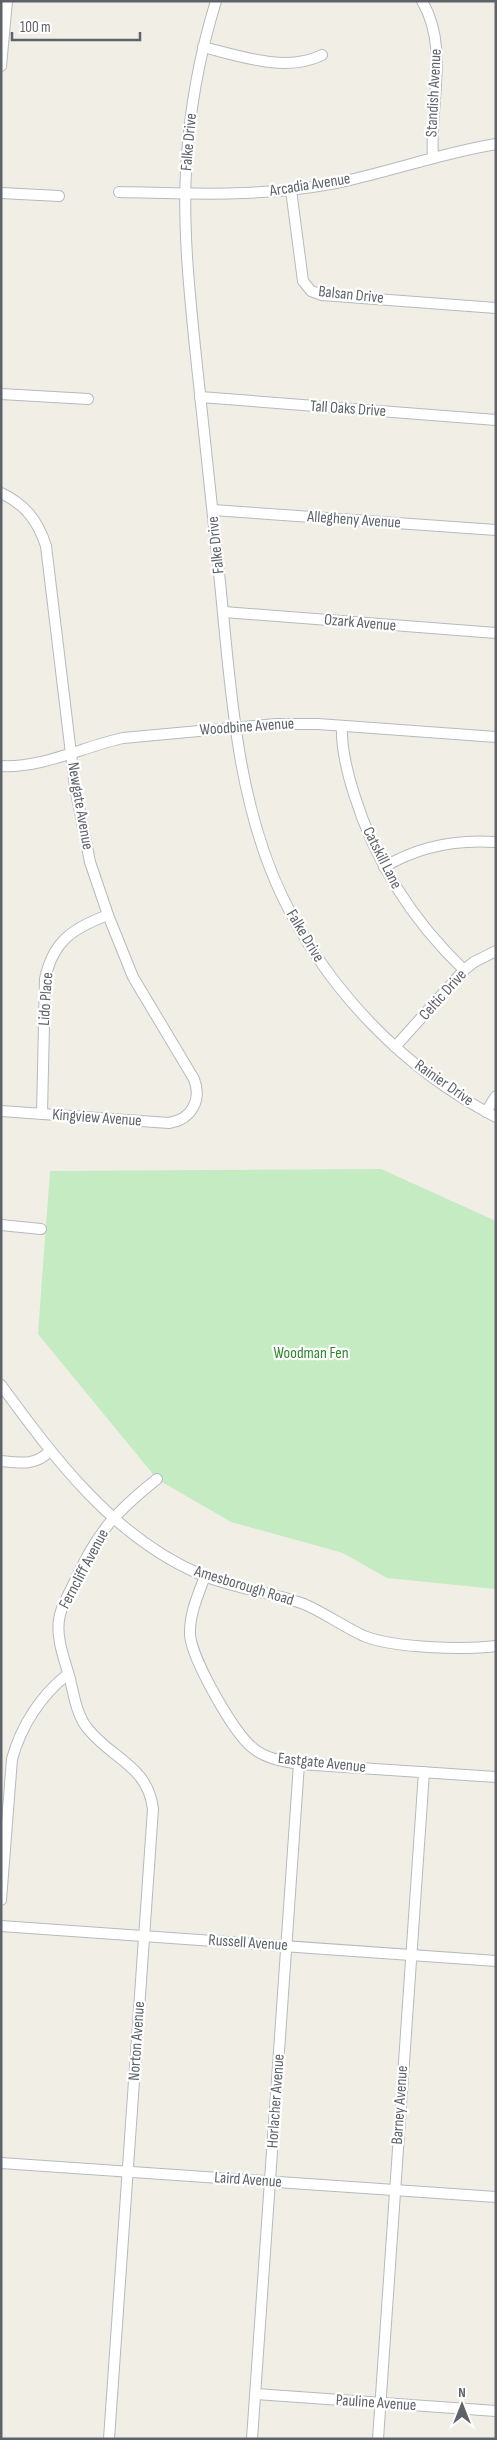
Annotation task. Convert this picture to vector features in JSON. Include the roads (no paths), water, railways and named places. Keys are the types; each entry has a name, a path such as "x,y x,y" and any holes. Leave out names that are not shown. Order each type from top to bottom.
{"street":[{"path":"1,66 6,1"},
{"name":"Falke Drive","path":"216,1 203,47 191,112 185,194 186,241 200,397 224,612 237,726 250,805 263,849 282,895 302,933 329,974 371,1024 395,1046"},
{"name":"Standish Avenue","path":"422,1 434,28 437,54 432,122 432,157"},
{"path":"203,47 260,60 290,63 307,61 322,55"},
{"name":"Arcadia Avenue","path":"119,192 235,194 291,190 359,178 432,157 496,144"},
{"name":"Balsan Drive","path":"291,190 303,281 312,291 322,294 496,308"},
{"path":"1,193 59,196"},
{"path":"1,394 88,399"},
{"name":"Tall Oaks Drive","path":"200,397 496,420"},
{"name":"Newgate Avenue","path":"1,493 28,511 41,531 46,546 70,753 82,827 90,862 108,915 133,977 194,1079 197,1094 190,1113"},
{"name":"Allegheny Avenue","path":"213,510 496,530"},
{"name":"Ozark Avenue","path":"224,612 496,633"},
{"name":"Woodbine Avenue","path":"1,766 24,766 42,763 123,738 237,726 276,724 342,726 496,737"},
{"name":"Catskill Lane","path":"342,726 344,756 362,820 384,867 409,908 427,931 464,970"},
{"path":"384,867 399,858 428,847 471,841 496,842"},
{"name":"Lido Place","path":"42,1114 46,979 48,967 52,956 65,938 86,923 108,915"},
{"name":"Celtic Drive","path":"395,1046 464,970 474,962 496,951"},
{"name":"Rainier Drive","path":"395,1046 433,1078 496,1117"},
{"path":"486,1112 496,1096"},
{"name":"Kingview Avenue","path":"1,1111 169,1123 184,1118 190,1113"},
{"path":"1,1226 41,1228"},
{"name":"Amesborough Road","path":"1,1385 50,1451 112,1518 168,1558 205,1576 297,1602 354,1631 378,1640 466,1648 496,1646"},
{"path":"1,1462 30,1464 43,1458 50,1451"},
{"name":"Ferncliff Avenue","path":"68,1674 58,1628 61,1611 94,1543 112,1518 157,1480"},
{"name":"Eastgate Avenue","path":"205,1576 190,1625 190,1636 197,1661 239,1734 249,1745 265,1756 299,1764 496,1777"},
{"path":"1,1900 12,1759 17,1743 36,1708 60,1680 68,1674"},
{"name":"Norton Avenue","path":"68,1674 76,1705 87,1728 143,1778 152,1797 152,1825 109,2439"},
{"name":"Horlacher Avenue","path":"252,2439 299,1764"},
{"name":"Barney Avenue","path":"378,2439 424,1772"},
{"name":"Russell Avenue","path":"1,1926 496,1961"},
{"name":"Laird Avenue","path":"1,2163 496,2198"},
{"name":"Pauline Avenue","path":"256,2394 496,2411"}],"park label":[{"name":"Woodman Fen","path":"311,1353"}]}
